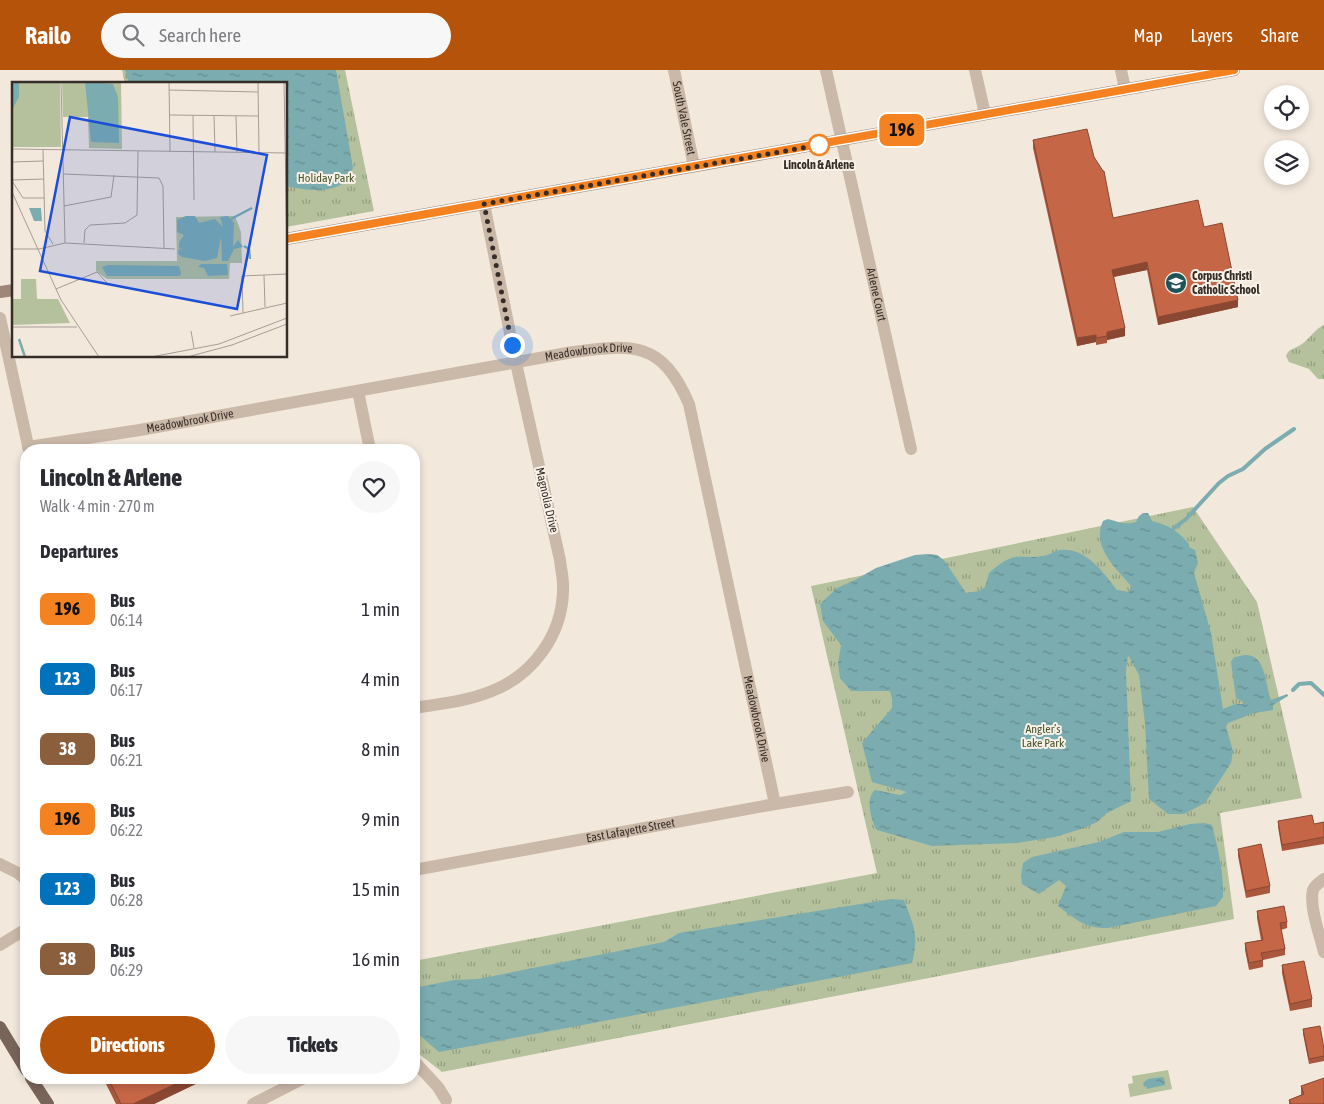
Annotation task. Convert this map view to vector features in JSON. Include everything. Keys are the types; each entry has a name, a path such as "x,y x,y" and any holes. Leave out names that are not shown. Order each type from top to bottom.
{"main road":[{"path":"288,239 1234,70"},
{"path":"0,1027 20,1060"},
{"path":"35,1084 48,1104"}],"street":[{"name":"South Vale Street","path":"674,70 694,166"},
{"name":"Arlene Court","path":"826,70 910,449"},
{"path":"976,70 985,114"},
{"path":"1121,70 1125,89"},
{"name":"Magnolia Drive","path":"420,707 493,691 523,674 547,647 559,619 563,591 560,560 516,363 484,204"},
{"path":"0,318 28,444"},
{"name":"Meadowbrook Drive","path":"58,444 609,347 632,347 651,354 667,365 677,378 689,404 775,804"},
{"path":"358,391 369,444"},
{"name":"East Lafayette Street","path":"420,869 848,792"},
{"path":"0,864 20,875"},
{"path":"1320,882 1313,890 1313,903 1324,952"},
{"path":"0,945 20,933"},
{"path":"420,1068 438,1087 446,1100"},
{"path":"253,1104 292,1084"}],"green space":[{"name":"Holiday Park","path":"122,70 345,70 374,211 288,227 288,82 125,82"},
{"path":"1324,325 1324,379 1318,379 1309,369 1289,362 1286,356 1288,351 1302,344"},
{"name":"Angler’s Lake Park","path":"1193,507 1257,602 1302,798 1220,813 1234,919 442,1072 420,1055 420,960 877,873 811,586"},
{"path":"1168,1070 1172,1089 1130,1097 1128,1084 1133,1083 1132,1076"}],"water":[{"name":"Holiday Park","path":"125,70 336,70 353,168 349,178 342,184 327,189 310,190 288,186 288,82 128,82"},
{"path":"1143,513 1148,513 1152,521 1177,532 1189,544 1189,547 1195,550 1198,563 1194,573 1211,633 1223,709 1235,704 1243,704 1242,701 1236,698 1231,662 1234,657 1246,655 1253,656 1258,660 1264,673 1271,700 1287,694 1288,696 1273,705 1273,710 1254,713 1228,723 1226,727 1233,751 1231,763 1205,803 1184,814 1168,814 1149,799 1145,723 1139,675 1128,655 1126,671 1131,801 1107,813 1097,822 1084,828 1055,837 1017,843 932,846 877,830 870,810 870,798 875,790 900,795 907,792 872,782 862,743 892,708 890,691 851,691 840,678 838,664 841,645 823,621 820,604 837,588 876,568 915,555 928,554 937,555 944,560 966,593 979,591 985,587 989,573 1008,560 1015,557 1044,556 1060,550 1078,552 1093,562 1117,590 1129,592 1131,586 1107,557 1100,540 1100,531 1103,521 1108,519 1122,523 1132,523 1136,522"},
{"path":"1204,823 1212,825 1222,870 1223,897 1216,906 1108,928 1099,928 1086,925 1058,906 1066,886 1059,880 1039,894 1022,884 1023,863 1032,857 1099,842 1124,832 1158,832 1190,824"},
{"path":"892,899 904,900 913,924 915,945 912,963 439,1052 420,1036 420,987 454,980 478,979 664,942 679,933"},
{"path":"1164,1078 1165,1085 1147,1089 1146,1086 1144,1087 1143,1083 1148,1079"}],"building":[{"path":"1087,129 1094,157 1104,171 1113,218 1198,200 1204,227 1222,223 1238,300 1158,317 1147,262 1112,270 1125,328 1107,332 1107,336 1096,338 1096,335 1077,338 1033,140"},
{"path":"1312,815 1314,824 1324,822 1324,837 1282,845 1278,821"},
{"path":"1261,844 1270,886 1246,891 1238,849"},
{"path":"1284,906 1287,922 1280,923 1285,949 1261,953 1263,960 1249,963 1245,943 1263,940 1257,911"},
{"path":"1304,961 1312,999 1290,1004 1282,965"},
{"path":"1320,1026 1324,1056 1309,1059 1303,1029"},
{"path":"1324,1078 1324,1104 1291,1104 1289,1100 1304,1094 1301,1086"},
{"path":"111,1084 175,1084 133,1104 121,1104"}],"waterway":[{"path":"1174,528 1186,519 1219,483 1228,476 1243,469 1265,449 1294,429"},
{"path":"1293,690 1299,684 1311,683 1324,695"}],"bus line":[{"name":"196","path":"288,239 1234,70"}],"place":[{"name":"Lincoln & Arlene","path":"819,145"},
{"name":"Corpus Christi Catholic School","path":"1176,283"}],"route":[{"path":"512,345 484,204 819,145"}]}
